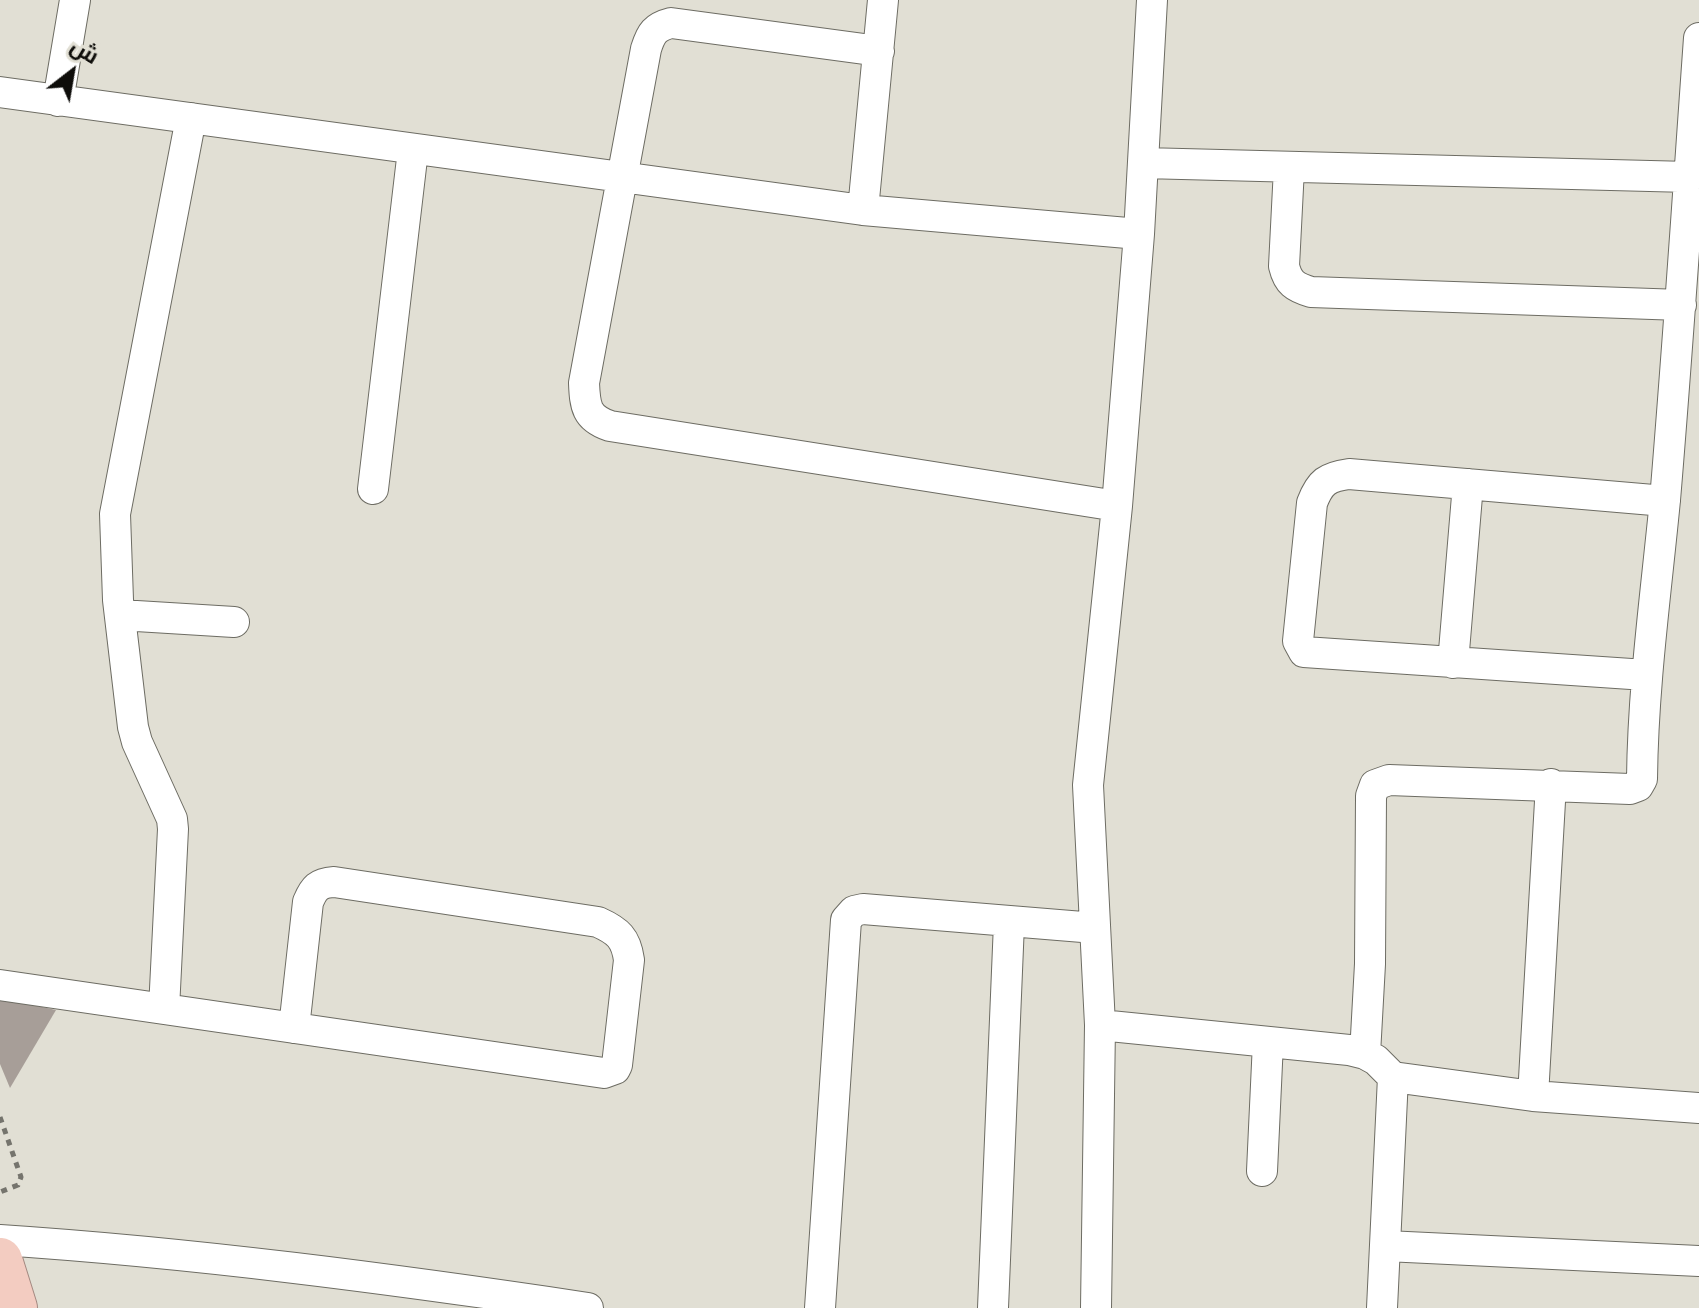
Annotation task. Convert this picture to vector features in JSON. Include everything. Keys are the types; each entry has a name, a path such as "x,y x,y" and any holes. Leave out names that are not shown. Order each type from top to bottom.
{"highway":[{"path":"0,1260 15,1308"}],"street":[{"path":"58,101 75,0"},
{"path":"863,210 883,0"},
{"path":"1096,1308 1100,1025 1088,785 1117,506 1139,234 1152,0"},
{"path":"879,51 671,23 659,26 651,33 584,383 585,406 590,416 610,426 1117,506"},
{"path":"1365,1054 1373,789 1380,782 1551,784 1630,789 1638,786 1642,779 1646,675 1665,501 1699,38"},
{"path":"0,92 863,210 1139,234"},
{"path":"164,1009 173,829 133,727 120,615 117,499 191,118"},
{"path":"373,489 413,150"},
{"path":"1143,163 1689,177"},
{"path":"1289,168 1284,266 1287,278 1295,287 1311,292 1681,305"},
{"path":"1646,675 1310,653 1300,648 1298,641 1312,503 1319,485 1330,476 1349,474 1665,501"},
{"path":"1453,663 1468,484"},
{"path":"120,615 234,622"},
{"path":"1533,1096 1551,784"},
{"path":"0,985 294,1028 610,1072 617,1065 629,960 627,943 618,931 598,922 322,882 313,890 308,902 294,1028"},
{"path":"820,1308 846,920 854,911 863,909 1095,928"},
{"path":"993,1308 1009,923"},
{"path":"1100,1025 1365,1054 1393,1077 1533,1096 1699,1108"},
{"path":"1262,1171 1268,1042"},
{"path":"1382,1308 1393,1077"},
{"path":"0,1240 193,1256 476,1300 588,1308"},
{"path":"1386,1246 1699,1261"}],"path":[{"path":"0,1117 21,1177 14,1188 0,1192"}],"building":[{"path":"0,998 56,1010 10,1088 0,1064"}]}
